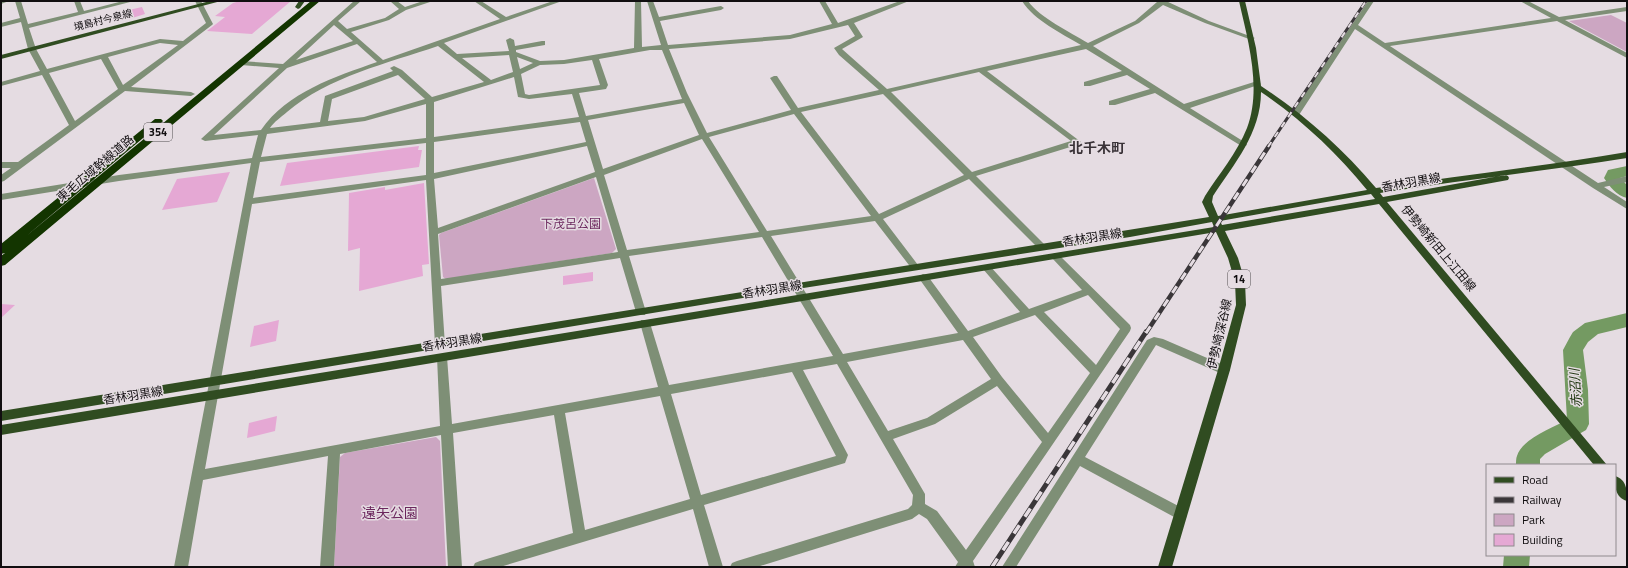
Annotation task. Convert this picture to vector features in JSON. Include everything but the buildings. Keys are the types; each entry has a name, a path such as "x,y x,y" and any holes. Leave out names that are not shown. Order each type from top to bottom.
{"highway":[{"name":"東毛広域幹線道路","path":"1,262 316,1"},
{"name":"東毛広域幹線道路","path":"1,250 302,3"}],"main road":[{"name":"境島村今泉線","path":"209,4 218,1"},
{"name":"境島村今泉線","path":"1,57 199,3 209,4 222,1"},
{"name":"伊勢崎深谷線","path":"1165,567 1224,370 1241,305 1240,282 1233,258 1207,202 1209,196 1243,145 1251,127 1256,109 1258,85 1251,38 1242,1"},
{"name":"伊勢崎新田上江田線","path":"1258,85 1323,136 1374,191 1600,464"},
{"name":"香林羽黒線","path":"1,416 797,286 1130,234 1374,191 1474,176 1546,168 1627,155"},
{"name":"香林羽黒線","path":"1,430 1219,229 1482,183 1546,168"},
{"path":"1616,482 1627,496"}],"street":[{"path":"1,2 6,1"},
{"path":"18,1 32,49 73,125"},
{"path":"77,1 82,13"},
{"path":"26,27 131,1"},
{"path":"358,1 205,138 365,119 489,83 539,63 564,62 665,47 790,37 850,22 902,2"},
{"path":"393,1 404,9"},
{"path":"346,32 387,19 404,9 430,1"},
{"path":"477,1 505,20"},
{"path":"181,567 214,382 256,160 263,132 270,122 283,109 306,94 335,79 559,1"},
{"path":"638,1 638,50"},
{"path":"650,1 665,47 704,136 797,286 838,359 864,399 918,494 918,507 912,513 737,567"},
{"path":"822,1 836,25"},
{"path":"1025,1 1029,7 1038,14 1243,145"},
{"path":"433,232 704,136 796,111 1088,46 1137,22 1161,1 1207,22 1251,38"},
{"path":"1296,114 1371,1"},
{"path":"1523,1 1627,56"},
{"path":"1,179 121,88 210,24 199,3"},
{"path":"656,20 721,8"},
{"path":"1384,45 1627,9"},
{"path":"1,25 23,19"},
{"path":"334,21 357,42 399,72 430,100 430,177 440,345"},
{"path":"850,22 859,37 838,48 886,92 1042,247"},
{"path":"1355,26 1627,206"},
{"path":"510,40 521,95 524,96 529,97 575,92 603,87 604,85 595,58"},
{"path":"1,84 160,41 183,43"},
{"path":"241,63 285,66 357,42"},
{"path":"439,43 489,83"},
{"path":"455,56 512,51 542,43"},
{"path":"512,51 539,63"},
{"path":"104,57 121,88"},
{"path":"437,283 764,233 878,218 971,175 1077,142 981,70"},
{"path":"324,124 328,98 399,72"},
{"path":"1087,84 1128,72"},
{"path":"774,78 796,111 915,267"},
{"path":"1184,107 1258,85"},
{"path":"121,88 191,94"},
{"path":"1112,103 1156,90"},
{"path":"575,92 641,312"},
{"path":"1,196 256,160 429,140 582,119 687,100"},
{"path":"248,202 430,177 591,143"},
{"path":"1,165 19,165"},
{"path":"1597,186 1626,179"},
{"path":"918,507 932,515 966,565 1048,440 1097,372 1126,328 1055,256"},
{"path":"986,267 1097,372"},
{"path":"923,277 998,380 1043,436 1048,440"},
{"path":"198,476 966,336 1089,290"},
{"path":"645,324 716,567"},
{"path":"1009,567 1154,341 1224,370"},
{"path":"442,357 455,567"},
{"path":"480,567 841,459 842,455 796,366"},
{"path":"886,437 931,422 998,380"},
{"path":"559,409 580,537"},
{"path":"327,567 332,456 334,450"},
{"path":"1078,459 1181,514"}],"green space":[{"path":"1611,15 1627,23 1627,52 1569,21"},
{"name":"下茂呂公園","path":"594,178 616,249 612,253 446,279 443,277 439,235 441,233"},
{"name":"遠矢公園","path":"436,437 440,441 446,567 334,567 340,457 345,453"}],"waterway":[{"name":"赤沼川","path":"1627,171 1614,173 1612,178 1619,187 1627,193"},
{"name":"赤沼川","path":"1528,464 1528,456 1537,447 1578,424 1577,390 1573,350 1580,337 1592,328 1627,320"},
{"name":"赤沼川","path":"1516,567 1517,556"}],"railway":[{"path":"1268,147 1366,1"},
{"path":"1146,333 1269,146"},
{"path":"992,567 1146,332"}],"district":[{"name":"北千木町","path":"1097,147"}]}
